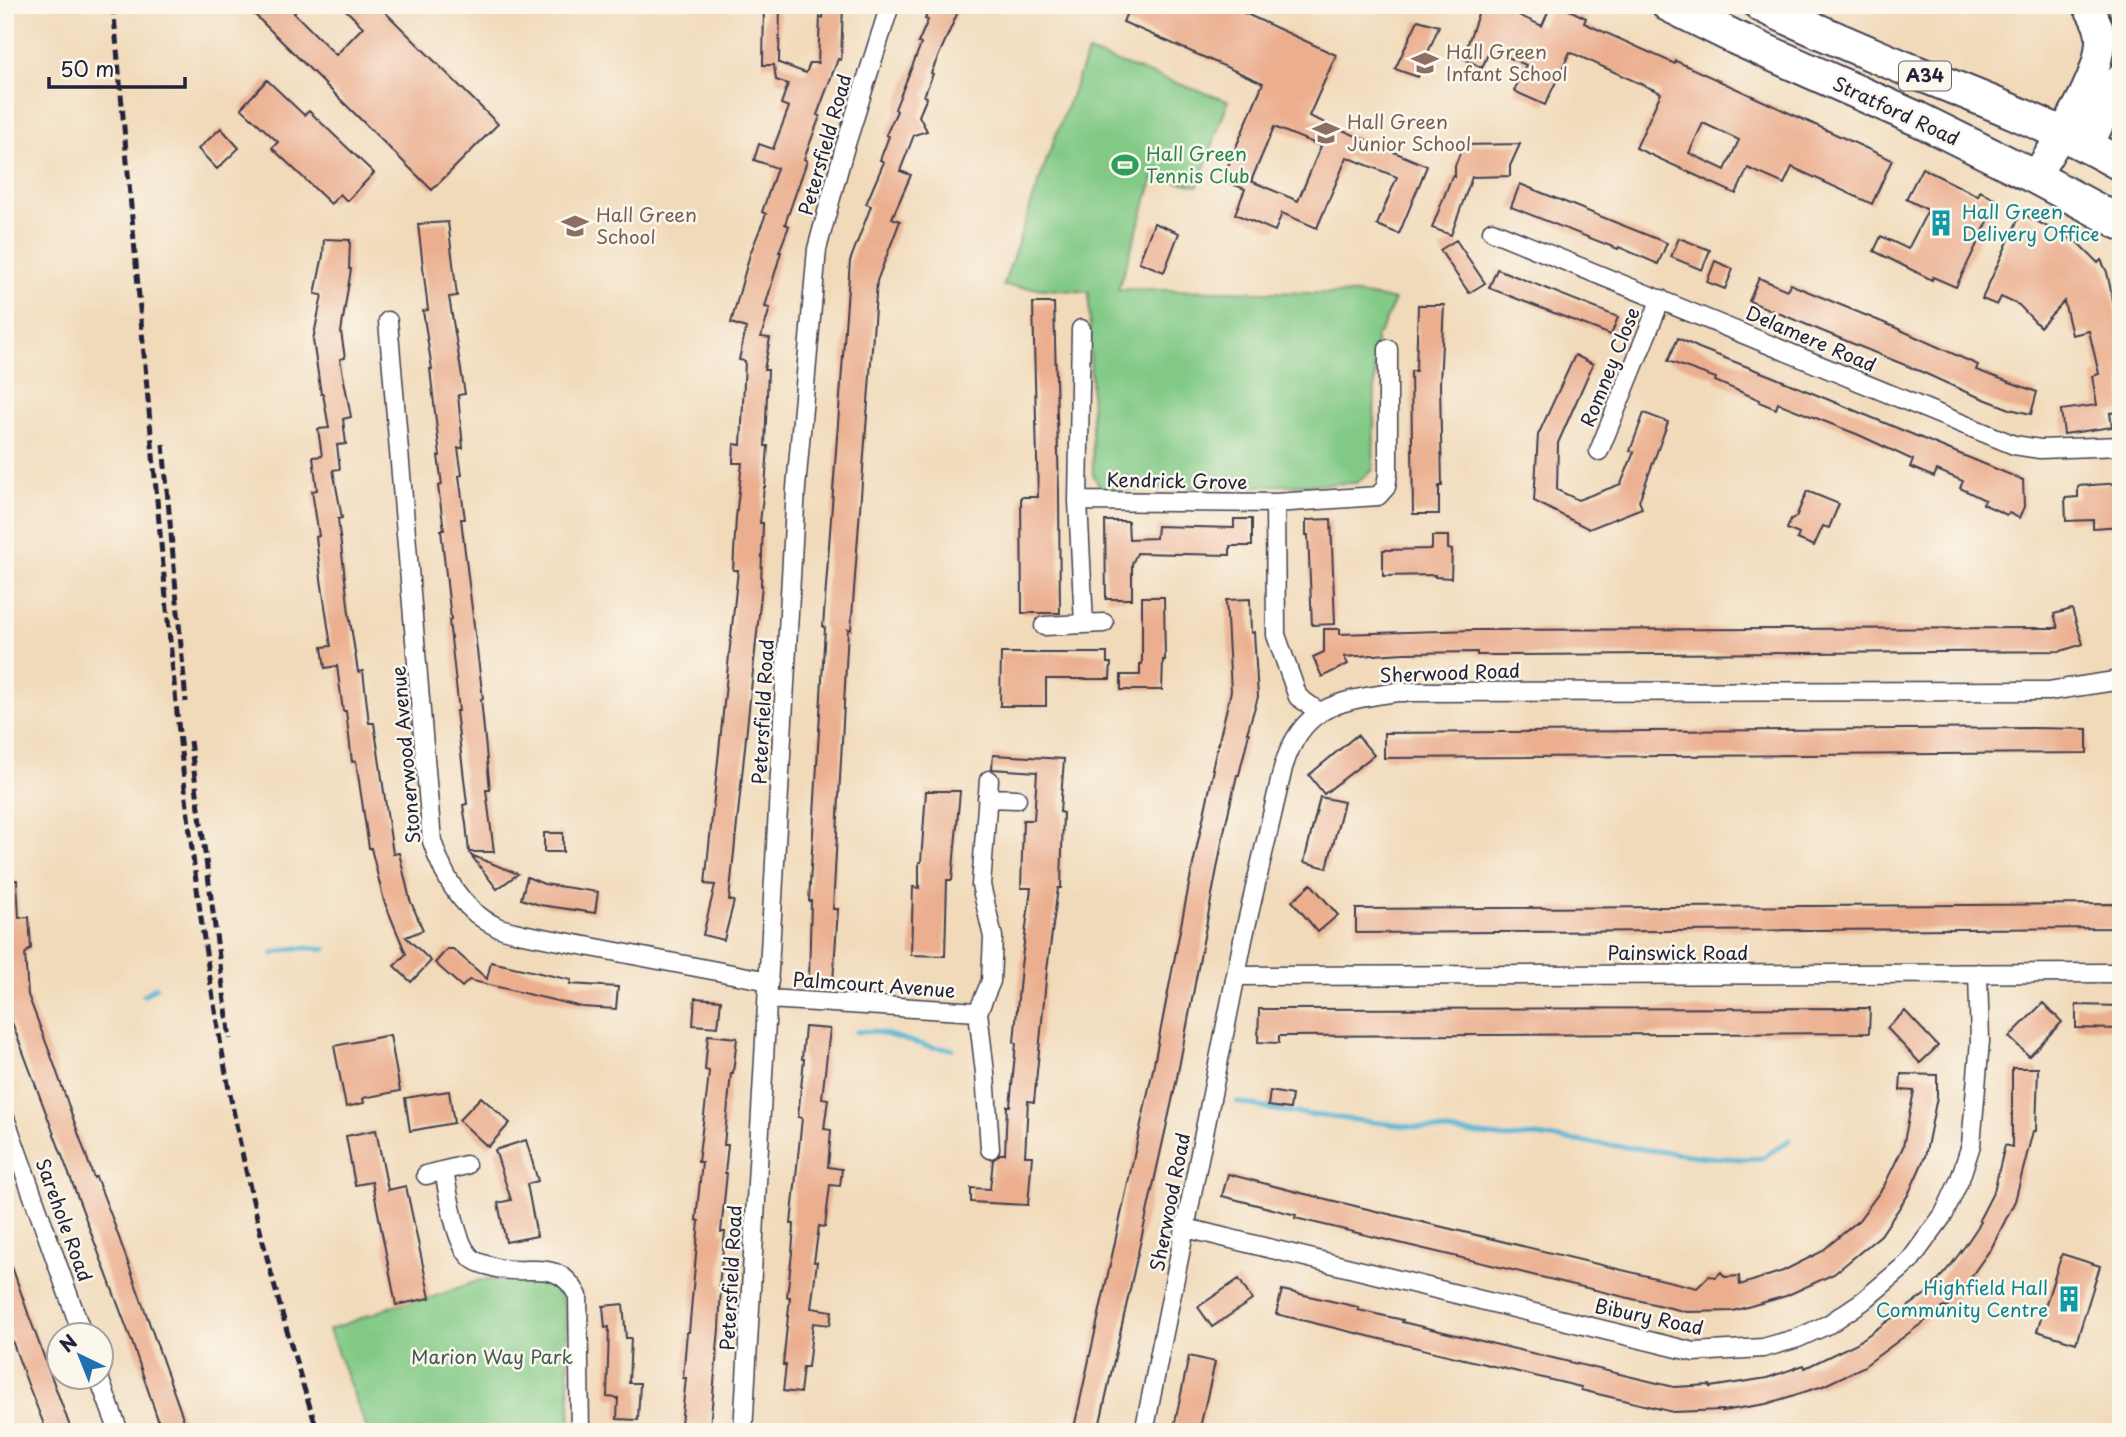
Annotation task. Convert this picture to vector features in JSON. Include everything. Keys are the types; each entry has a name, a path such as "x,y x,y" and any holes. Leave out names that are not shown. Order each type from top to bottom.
{"highway":[{"name":"Stratford Road","path":"1669,5 1736,38 1918,119 2121,223"},
{"name":"A34","path":"1761,5 2075,140 2121,164"}],"main road":[{"path":"2075,140 2101,37 2087,5"},
{"path":"2035,177 2075,140 2121,77"}],"street":[{"name":"Petersfield Road","path":"744,1432 796,488 817,249 844,150 890,5"},
{"name":"Delamere Road","path":"1492,231 2014,445 2040,449 2121,446"},
{"name":"Romney Close","path":"1599,451 1661,299"},
{"name":"Stonerwood Avenue","path":"388,321 432,841 441,870 470,907 497,927 769,981"},
{"name":"Kendrick Grove","path":"1081,328 1078,501 1084,624"},
{"name":"Kendrick Grove","path":"1078,501 1382,503 1388,473 1388,349"},
{"name":"Kendrick Grove","path":"1275,503 1276,635 1298,697 1318,711"},
{"path":"1044,626 1104,623"},
{"name":"Sherwood Road","path":"1144,1432 1236,976 1288,751 1318,711 1351,699 1397,692 2049,691 2121,680"},
{"name":"Palmcourt Avenue","path":"990,1149 978,1012 991,981 993,937 981,885 988,789 1017,799"},
{"name":"Bibury Road","path":"1186,1228 1694,1352 1763,1348 1798,1338 1829,1324 1863,1301 1909,1262 1944,1214 1960,1180 1971,1145 1980,1041 1978,973"},
{"name":"Painswick Road","path":"1236,976 2121,973"},
{"name":"Palmcourt Avenue","path":"768,999 978,1012"},
{"name":"Sarehole Road","path":"5,1118 78,1322"},
{"path":"426,1175 466,1165"},
{"path":"444,1171 460,1237 470,1257 477,1262 502,1269 548,1270 566,1279 578,1296 580,1432"},
{"path":"104,1392 119,1432"}],"green space":[{"path":"2099,5 2121,5 2121,40 2115,42"},
{"path":"1088,52 1228,101 1198,186 1154,177 1118,289 1357,294 1395,300 1380,333 1376,336 1373,470 1356,483 1102,490 1093,475 1089,292 1003,286 1049,153"},
{"name":"Marion Way Park","path":"480,1280 537,1280 557,1289 566,1310 571,1432 368,1432 329,1330 396,1305 430,1298"}],"building":[{"path":"245,5 301,5 294,13 336,55 363,27 341,5 378,5 498,124 432,190"},
{"path":"764,5 780,5 779,63 806,73 810,63 818,63 820,17 823,18 824,5 843,5 841,60 838,59 817,115 820,116 804,159 807,161 785,224 789,226 779,252 765,307 770,308 761,337 770,338 764,370 768,370 765,446 768,446 760,523 763,523 762,585 729,900 734,901 724,940 703,935 715,885 705,884 738,570 733,570 742,463 733,463 734,444 741,445 745,361 739,360 746,328 731,323 750,254 766,214 762,212 777,168 754,160 759,144 773,149 789,107 781,104 788,84 776,80 774,65 763,65"},
{"path":"931,5 961,5 931,73 933,74 924,96 927,97 919,116 927,131 914,135 900,171 911,175 892,218 900,221 877,281 851,630 848,629 833,909 838,909 833,982 809,981 809,901 823,627 850,261 871,206 866,204 884,162 880,160 889,136 886,135 921,44 918,43"},
{"path":"1130,5 1227,5 1336,55 1309,116 1427,166 1399,234 1377,225 1397,177 1347,157 1317,228 1282,213 1275,231 1235,214 1245,189 1222,180 1263,83 1123,22","holes":["1274,127 1321,146 1298,201 1251,181"]},
{"path":"1481,5 1511,5 1508,10 1542,26 1551,5 1559,5 1586,18 1584,23 1675,64 1676,61 1892,160 1872,204 1792,167 1784,184 1748,168 1736,194 1636,148 1661,93 1570,52 1545,105 1514,91 1526,65 1490,49 1482,68 1463,58","holes":["1703,123 1739,140 1725,170 1689,153"]},
{"path":"1418,20 1439,26 1418,77 1395,69"},
{"path":"267,80 304,115 309,111 374,173 347,201 340,194 331,204 272,148 278,142 241,108"},
{"path":"221,128 239,148 217,169 198,149"},
{"path":"1520,144 1510,166 1510,176 1472,177 1451,235 1432,228 1452,176 1455,177 1455,166 1463,145"},
{"name":"Hall Green Delivery Office","path":"1922,168 1978,196 1980,191 1998,201 1956,287 1933,277 1932,280 1874,251 1881,236 1908,249 1928,210 1906,199"},
{"path":"1520,184 1667,243 1658,264 1511,207"},
{"path":"2021,213 2078,243 2098,263 2101,260 2107,272 2121,339 2121,412 2110,413 2112,427 2064,434 2061,410 2097,405 2092,376 2099,374 2089,331 2072,335 2064,301 2040,327 2019,305 2001,297 1997,305 1982,299"},
{"path":"448,222 457,296 449,297 465,394 458,395 463,448 458,448 462,475 459,476 465,519 461,519 483,699 490,790 486,790 494,852 469,852 463,805 467,804 456,711 459,711 451,619 441,530 444,530 438,486 442,485 440,456 432,369 423,311 428,310 418,224"},
{"path":"1154,223 1179,233 1164,272 1139,262"},
{"path":"1679,238 1710,250 1702,270 1671,257"},
{"path":"324,239 350,240 351,269 341,332 345,358 340,359 351,417 343,419 346,444 337,445 340,469 333,470 342,518 338,519 358,672 363,671 369,723 374,723 393,854 399,853 410,900 423,930 406,937 431,961 411,982 394,966 406,954 384,901 369,848 356,761 352,762 337,666 325,668 322,647 331,646 312,491 317,490 313,457 322,456 318,429 329,428 313,340 322,295 315,294"},
{"path":"1456,240 1485,283 1469,293 1440,250"},
{"path":"1715,261 1733,269 1725,289 1707,282"},
{"path":"1497,269 1618,317 1611,335 1489,288"},
{"path":"1759,278 1787,290 1790,284 1978,365 1976,370 2037,392 2031,414 1966,392 1749,301"},
{"path":"1033,303 1054,303 1060,613 1022,613 1021,497 1038,497"},
{"path":"1418,305 1444,305 1440,383 1442,486 1439,486 1439,514 1413,514 1411,371 1416,371"},
{"path":"1678,338 2023,480 2024,507 2019,518 1983,504 1985,500 1960,488 1963,481 1937,470 1934,477 1910,467 1913,460 1859,435 1778,403 1776,409 1715,381 1716,378 1668,361"},
{"path":"1575,355 1593,364 1558,443 1557,490 1578,500 1621,484 1634,452 1630,451 1644,413 1668,422 1639,501 1642,508 1589,529 1534,501 1538,435"},
{"path":"2121,483 2121,526 2093,528 2093,520 2066,521 2065,498 2078,497 2078,486"},
{"path":"1807,491 1839,504 1829,528 1823,526 1814,546 1797,539 1799,534 1787,529 1791,519 1796,517"},
{"path":"1234,519 1252,519 1252,546 1230,546 1230,555 1137,553 1132,564 1132,599 1106,599 1105,521 1128,521 1129,539 1156,538 1157,526 1234,528"},
{"path":"1331,519 1335,624 1312,625 1306,520"},
{"path":"1432,536 1448,536 1448,549 1452,550 1451,578 1435,575 1383,576 1383,550 1432,549"},
{"path":"1142,597 1164,597 1165,660 1162,690 1121,690 1121,675 1140,675"},
{"path":"1250,599 1258,697 1225,827 1176,1083 1098,1432 1092,1432 1074,1428 1152,1074 1212,769 1231,691 1226,600"},
{"path":"2072,609 2083,644 2061,651 1519,655 1477,655 1477,652 1404,653 1344,657 1348,664 1322,677 1313,657 1324,652 1324,629 1340,629 1340,634 1475,630 2058,628 2054,614"},
{"path":"1001,653 1107,653 1107,663 1111,663 1110,679 1046,679 1046,706 1000,706"},
{"path":"2087,729 2087,753 1384,758 1384,733"},
{"path":"1357,735 1374,755 1324,794 1309,775"},
{"path":"993,755 1064,759 1060,812 1063,813 1061,888 1058,888 1047,970 1034,1102 1028,1101 1025,1156 1032,1156 1028,1205 971,1202 971,1188 990,1189 993,1160 1000,1154 1005,1154 1007,1106 1010,1106 1021,966 1031,888 1021,888 1023,820 1034,820 1037,772 992,769"},
{"path":"926,791 960,791 952,880 947,880 945,956 911,955 913,887 919,888"},
{"path":"1320,797 1344,802 1327,868 1304,862"},
{"path":"544,833 563,833 563,852 544,852"},
{"path":"471,855 518,874 497,889"},
{"path":"527,877 544,884 598,892 595,913 540,905 521,899"},
{"path":"17,880 19,918 29,917 31,948 25,954 28,995 94,1178 96,1177 111,1215 188,1432 162,1432 132,1342 10,1017 5,991 5,881"},
{"path":"1311,884 1338,915 1318,932 1292,901"},
{"path":"2118,904 2118,928 1356,933 1356,909"},
{"path":"447,949 453,949 487,979 491,962 571,980 570,984 618,987 616,1009 582,1007 469,980 462,987 435,963"},
{"path":"695,998 721,1000 718,1027 693,1025"},
{"path":"2043,1003 2062,1022 2029,1056 2009,1037"},
{"path":"2076,1005 2121,1006 2121,1029 2076,1028"},
{"path":"1870,1008 1869,1033 1279,1036 1279,1043 1258,1042 1259,1009"},
{"path":"1905,1011 1938,1046 1920,1063 1887,1028"},
{"path":"805,1027 830,1029 822,1098 828,1099 824,1129 831,1130 828,1167 842,1169 840,1186 830,1185 825,1227 819,1226 814,1262 817,1262 811,1308 832,1311 830,1325 813,1323 808,1367 803,1367 800,1393 783,1391 786,1365 783,1365 790,1297 787,1297 794,1224 791,1224 802,1118 798,1117"},
{"path":"390,1035 400,1091 363,1098 364,1103 346,1107 334,1046"},
{"path":"708,1035 737,1038 724,1145 728,1145 721,1232 725,1232 710,1427 681,1424 687,1332 699,1221 696,1220 702,1162 698,1162 709,1071 705,1070"},
{"path":"2012,1068 2038,1068 2036,1131 2033,1131 2015,1201 1992,1247 1945,1309 1944,1307 1863,1367 1823,1386 1766,1404 1722,1411 1673,1412 1581,1390 1581,1387 1276,1314 1282,1290 1358,1307 1358,1310 1403,1320 1402,1322 1674,1387 1710,1387 1767,1378 1804,1365 1805,1368 1857,1343 1927,1293 1965,1246 1981,1222 1979,1220 1994,1191 2005,1145 2012,1147"},
{"path":"1901,1074 1937,1075 1937,1097 1925,1157 1908,1195 1881,1235 1834,1274 1786,1296 1733,1311 1687,1312 1295,1218 1296,1215 1222,1196 1228,1174 1697,1288 1709,1276 1716,1277 1721,1272 1725,1277 1739,1276 1740,1285 1783,1271 1821,1252 1859,1220 1884,1186 1903,1147 1914,1091 1900,1090"},
{"path":"449,1091 454,1123 410,1131 405,1098"},
{"path":"1270,1091 1292,1095 1290,1109 1268,1106"},
{"path":"481,1097 510,1123 488,1147 459,1120"},
{"path":"376,1130 388,1190 406,1186 430,1298 396,1305 372,1182 355,1185 346,1136"},
{"path":"526,1140 538,1181 527,1184 537,1236 506,1242 498,1203 511,1200 495,1150"},
{"path":"7,1252 46,1362 46,1392 57,1392 72,1432 47,1432 5,1321"},
{"name":"Highfield Hall Community Centre","path":"2062,1254 2100,1266 2076,1343 2037,1331"},
{"path":"1239,1279 1252,1300 1212,1327 1198,1307"},
{"path":"623,1304 626,1338 631,1338 629,1383 640,1383 638,1420 617,1419 618,1398 607,1397 609,1327 605,1328 603,1306"},
{"path":"1189,1356 1215,1362 1199,1432 1173,1432"}],"waterway":[{"path":"273,954 292,949 326,949"},
{"path":"144,995 156,987"},
{"path":"856,1032 873,1031 931,1047 952,1049"},
{"path":"1237,1102 1280,1111 1507,1138 1536,1136 1706,1157 1762,1158 1790,1140"}],"railway":[{"path":"113,5 177,715 206,956 225,1069 247,1174 272,1278 318,1432"},
{"path":"163,444 186,702"},
{"path":"190,741 230,1039"}],"place":[{"name":"Hall Green Infant School","path":"1425,63"},
{"name":"Hall Green Junior School","path":"1326,133"},
{"name":"Hall Green Tennis Club","path":"1125,165"},
{"name":"Hall Green Delivery Office","path":"1941,223"},
{"name":"Hall Green School","path":"575,226"},
{"name":"Highfield Hall Community Centre","path":"2069,1299"}]}
